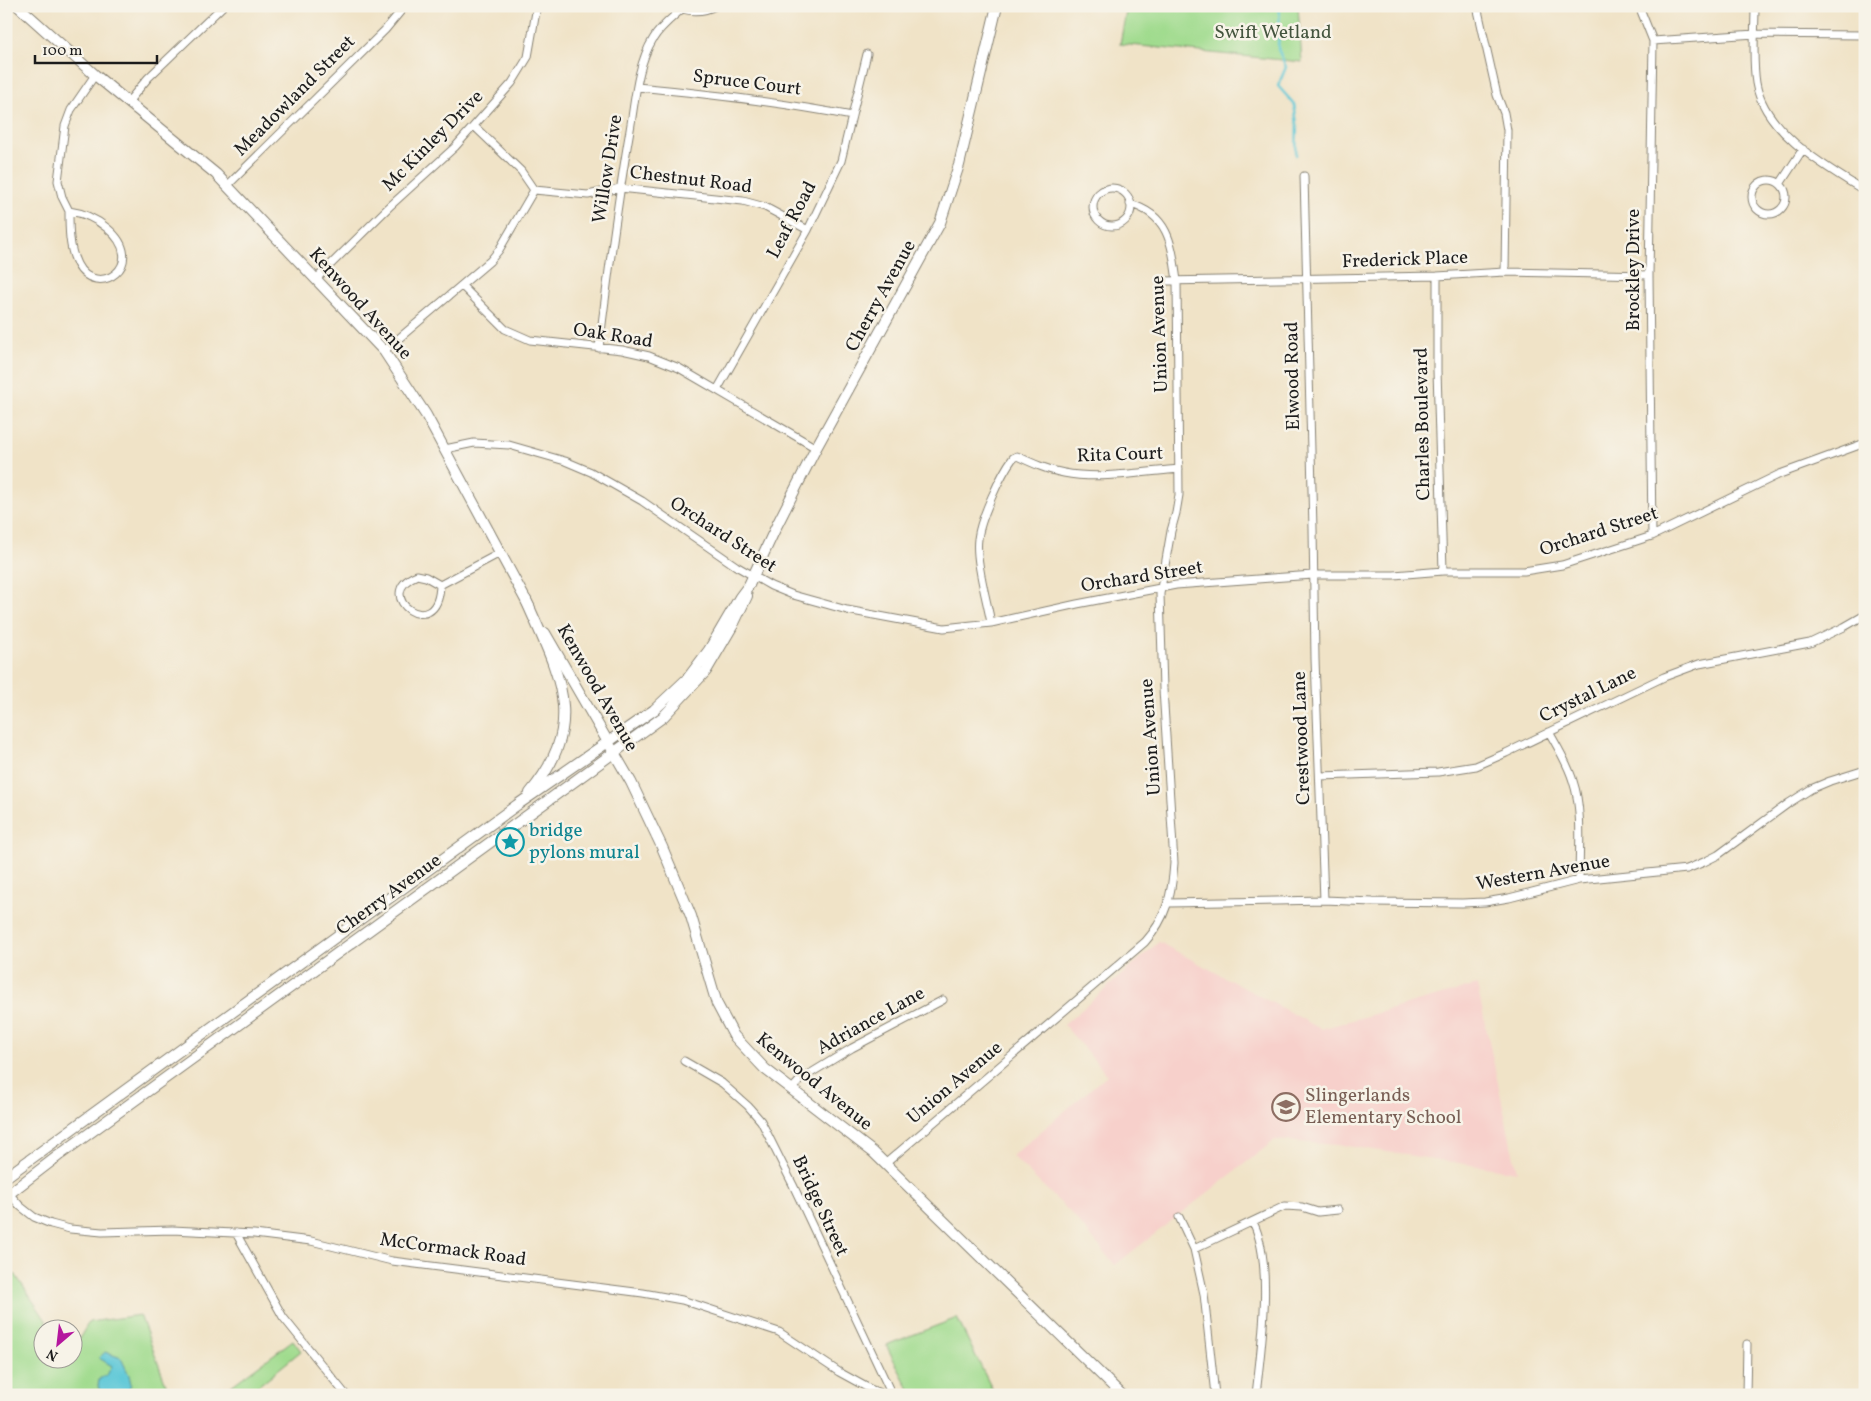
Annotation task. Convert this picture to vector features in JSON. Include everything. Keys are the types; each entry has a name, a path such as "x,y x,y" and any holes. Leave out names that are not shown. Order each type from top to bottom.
{"main road":[{"name":"Kenwood Avenue","path":"18,6 95,74 216,174 384,351 426,415 526,600 631,782 683,894 717,1004 734,1036 755,1061 857,1138 1122,1395"},
{"name":"Cherry Avenue","path":"7,1193 614,754 663,717 706,671 733,625 777,525 816,448 940,223 959,165 997,6"},
{"name":"Cherry Avenue","path":"6,1176 517,805 654,710 688,678 709,650 740,597 752,581"},
{"path":"517,805 544,775 555,757 562,735 564,712 562,690 557,673 526,600"}],"street":[{"path":"128,102 148,78 223,6"},
{"name":"Meadowland Street","path":"227,186 385,30 405,6"},
{"name":"Mc Kinley Drive","path":"316,279 389,207 455,147 512,83 528,57 537,6"},
{"name":"Willow Drive","path":"599,348 620,188 637,87 643,63 652,40 682,8 693,11 706,11 715,6"},
{"path":"1477,6 1507,130 1505,272"},
{"name":"Brockley Drive","path":"1639,6 1653,41 1649,275 1652,536"},
{"path":"1755,6 1754,51 1756,84 1764,106 1778,128 1803,149 1865,191"},
{"path":"1653,41 1755,34 1865,34"},
{"name":"Leaf Road","path":"717,390 808,230 841,161 867,54"},
{"path":"69,211 89,216 112,232 122,244 124,255 122,267 115,276 107,279 86,275 78,266 70,238 69,211 62,197 58,181 65,126 71,110 95,74"},
{"name":"Spruce Court","path":"637,87 743,98 808,107 852,116"},
{"path":"384,351 490,261 500,250 534,190 521,171 474,126"},
{"path":"1780,184 1803,149"},
{"name":"Elwood Road","path":"1304,176 1308,280 1313,575"},
{"path":"1770,180 1780,184 1786,194 1784,206 1776,214 1770,215 1758,212 1751,197 1755,186 1770,180"},
{"name":"Chestnut Road","path":"534,190 588,195 620,188 743,200 765,206 808,230"},
{"name":"Union Avenue","path":"1110,188 1121,190 1130,204 1128,216 1118,224 1106,225 1100,222 1093,205 1098,194 1110,188"},
{"name":"Union Avenue","path":"885,1164 1146,942 1156,931 1169,903 1173,887 1174,863 1163,689 1160,594 1170,531 1179,495 1177,281 1167,233 1153,214 1144,208 1130,204"},
{"name":"Frederick Place","path":"1163,281 1308,280 1505,272 1649,275"},
{"name":"Charles Boulevard","path":"1437,276 1437,370 1443,571"},
{"name":"Oak Road","path":"462,286 505,329 530,340 622,350 649,356 679,368 816,448"},
{"name":"Orchard Street","path":"445,449 474,443 509,445 565,461 591,472 642,501 752,581 848,610 944,628 991,623 1162,588 1264,577 1394,575 1443,571 1524,571 1562,565 1652,536 1780,474 1865,444"},
{"name":"Rita Court","path":"991,623 978,554 978,538 988,507 1011,460 1017,456 1036,465 1066,474 1105,475 1179,469"},
{"path":"440,585 500,553"},
{"path":"421,575 440,585 440,594 435,607 427,613 412,612 401,601 400,591 402,585 410,578 421,575"},
{"name":"Crestwood Lane","path":"1313,575 1324,900"},
{"name":"Crystal Lane","path":"1320,776 1438,772 1476,766 1639,688 1699,664 1810,643 1865,615"},
{"path":"1549,732 1574,781 1577,796 1580,880"},
{"name":"Western Avenue","path":"1169,903 1324,900 1485,902 1509,898 1580,880 1672,871 1696,866 1718,855 1811,789 1848,774 1865,770"},
{"name":"Adriance Lane","path":"792,1090 801,1079 852,1048 943,1000"},
{"name":"Bridge Street","path":"684,1061 722,1083 748,1106 761,1121 793,1184 892,1395"},
{"name":"McCormack Road","path":"7,1193 34,1217 70,1229 102,1232 172,1230 236,1233 311,1241 392,1261 623,1290 682,1300 779,1332 839,1372 885,1395"},
{"path":"1194,1249 1285,1206 1302,1207 1318,1212 1338,1210"},
{"path":"1179,1217 1194,1249 1204,1294 1215,1395"},
{"path":"1253,1222 1258,1232 1264,1272 1263,1328 1256,1395"},
{"path":"236,1233 283,1316 346,1395"},
{"path":"1746,1395 1747,1344"}],"shaded area":[{"name":"Slingerlands Elementary School","path":"1159,942 1321,1029 1477,985 1517,1172 1348,1146 1275,1140 1115,1265 1073,1215 1012,1156 1107,1075 1064,1025"}],"green space":[{"name":"Swift Wetland","path":"1127,6 1298,6 1302,62 1120,44"},
{"path":"15,1274 44,1318 32,1318 32,1368 82,1368 82,1334 89,1322 140,1315 170,1395 6,1395 6,1285"},
{"path":"957,1318 995,1395 912,1395 886,1345"},
{"path":"293,1340 301,1351 247,1395 219,1395"}],"water":[{"path":"105,1352 121,1358 131,1384 126,1395 106,1395 98,1387 99,1379 107,1375 112,1366 99,1358"}],"waterway":[{"path":"1280,6 1278,49 1286,67 1278,86 1294,104 1297,124 1296,155"}],"place":[{"name":"bridge pylons mural","path":"510,842"},
{"name":"Slingerlands Elementary School","path":"1286,1107"}]}
